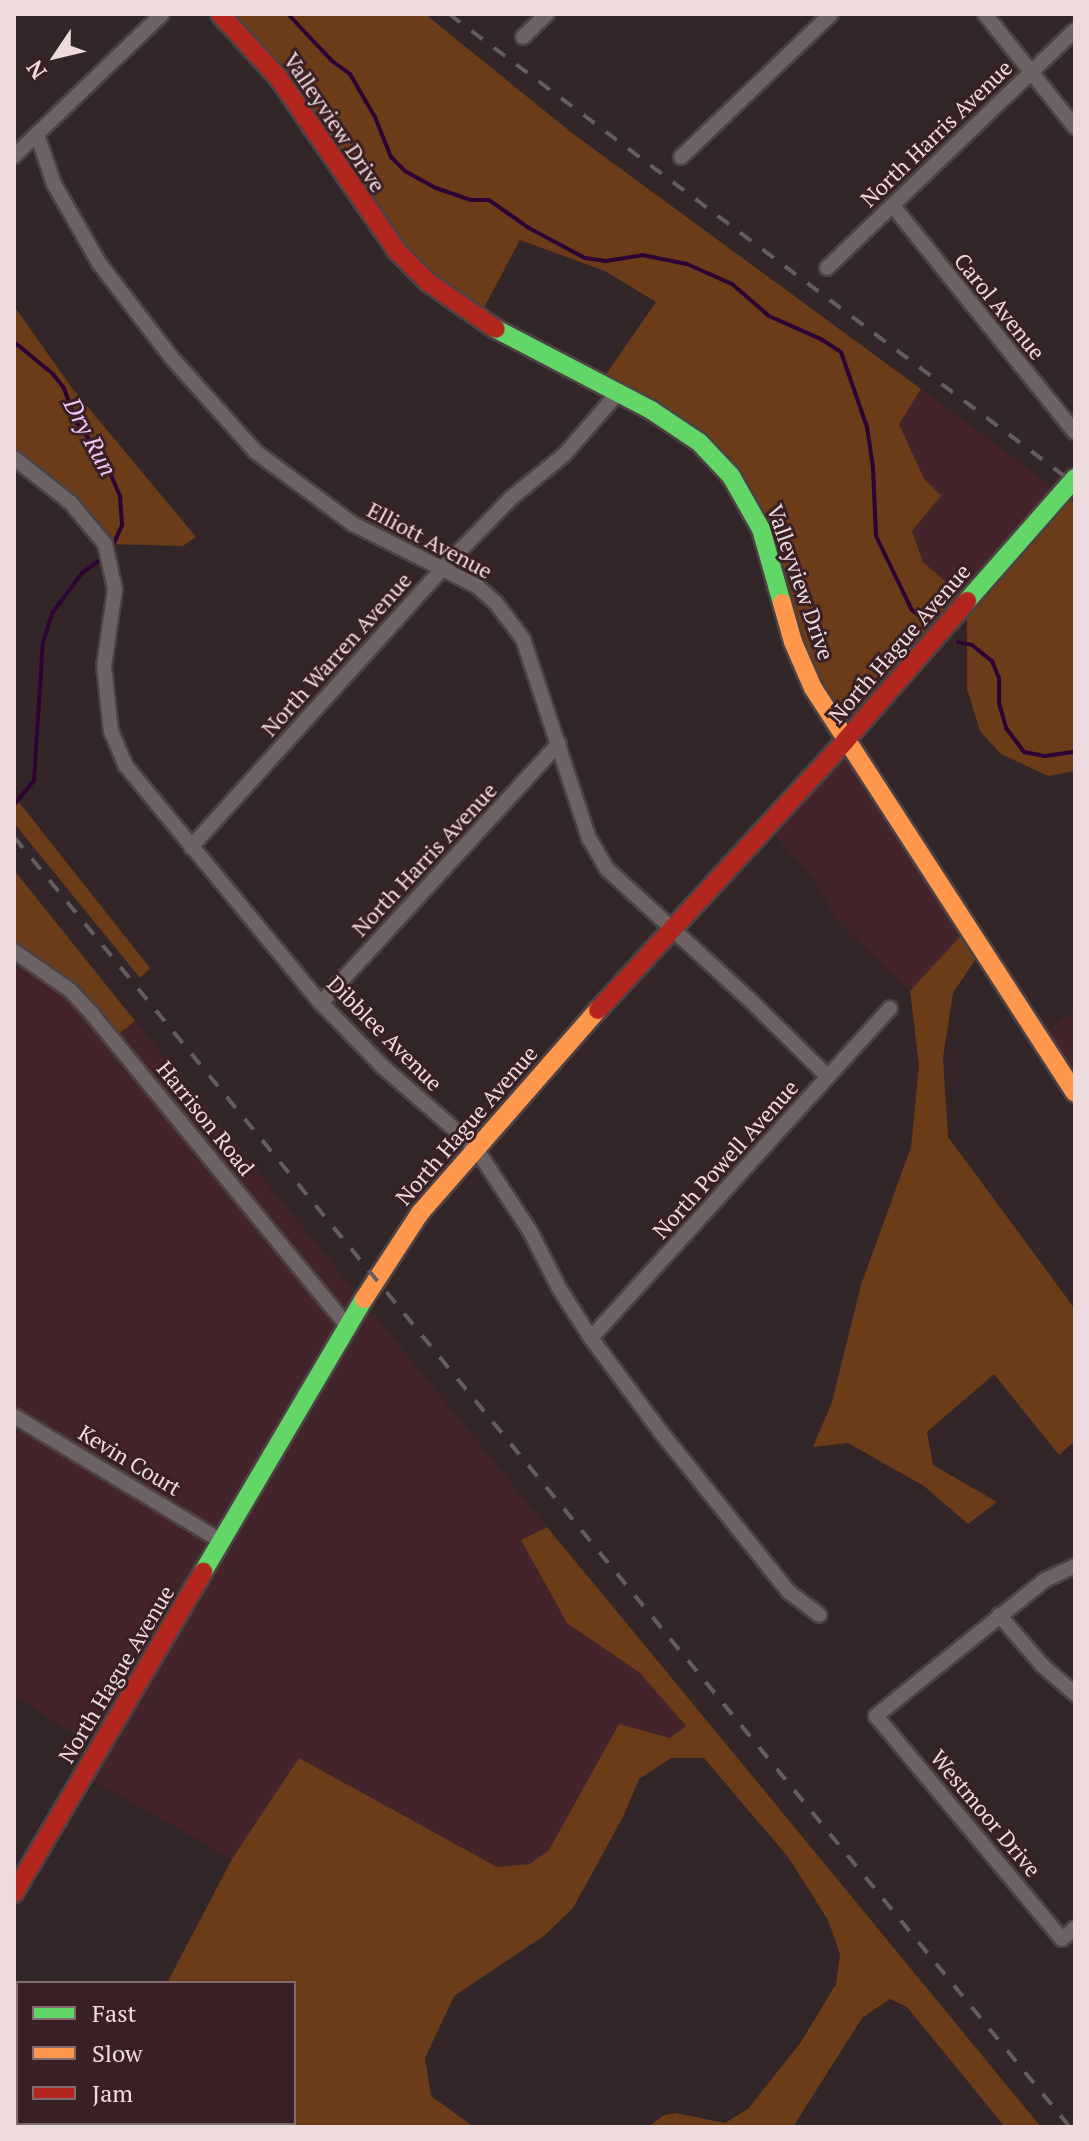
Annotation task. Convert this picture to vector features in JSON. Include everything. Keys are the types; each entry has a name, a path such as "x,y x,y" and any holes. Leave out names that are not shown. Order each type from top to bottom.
{"main road":[{"name":"Valleyview Drive","path":"220,14 278,77 366,210 397,251 429,283 478,319 618,393 699,442 722,465 745,496 761,529 793,642 813,688 1075,1093"},
{"name":"North Hague Avenue","path":"14,1893 406,1234 475,1147 670,929 845,741 1075,478"}],"street":[{"path":"14,156 162,14"},
{"path":"523,37 547,14"},
{"path":"681,157 831,14"},
{"path":"985,14 1075,127"},
{"name":"North Harris Avenue","path":"827,268 1075,30"},
{"name":"Elliott Avenue","path":"37,134 54,184 84,241 171,357 256,452 323,505 477,586 496,603 523,639 597,854 618,882 748,998 828,1077"},
{"name":"Carol Avenue","path":"893,206 1075,432"},
{"name":"North Warren Avenue","path":"191,847 442,569 511,498 564,455 618,393"},
{"name":"Dibblee Avenue","path":"14,458 70,502 105,544 112,564 115,589 104,666 111,731 126,766 321,1003 382,1066 475,1147 523,1219 559,1288 591,1338 660,1431 789,1592 819,1615"},
{"name":"North Harris Avenue","path":"321,1003 559,743"},
{"name":"Harrison Road","path":"14,951 70,990 92,1014 349,1328"},
{"name":"North Powell Avenue","path":"591,1338 890,1008"},
{"name":"Kevin Court","path":"14,1416 223,1542"},
{"path":"1075,1566 1045,1580 999,1615 1043,1666 1075,1694"},
{"name":"Westmoor Drive","path":"999,1615 876,1716 1062,1939 1075,1928"}],"shaded area":[{"path":"220,14 425,14 572,133 921,389 899,424 924,479 941,496 912,531 923,562 967,600 1061,493 1075,503 1075,771 1048,776 1001,754 980,731 967,689 967,602 845,741 813,688 767,551 722,465 600,383 656,302 605,271 520,240 478,319 429,283"},
{"path":"14,306 72,388 196,537 183,546 105,544 14,458"},
{"path":"921,389 1061,493 967,600 923,562 912,531 941,496 924,479 899,424"},
{"path":"845,741 968,928 910,991 838,922 814,879 766,825"},
{"path":"14,796 150,968 140,978 14,823"},
{"path":"14,870 135,1021 113,1039 92,1014 14,951"},
{"path":"968,928 981,951 953,993 943,1058 948,1137 1075,1309 1075,1441 1059,1455 994,1374 927,1432 933,1465 997,1502 968,1524 924,1486 848,1443 813,1447 832,1402 861,1285 911,1147 919,1065 910,991"},
{"path":"14,951 45,971 114,1038 135,1021 547,1527 521,1540 567,1623 640,1673 686,1726 670,1738 619,1724 549,1851 530,1864 497,1867 299,1758 232,1859 83,1775 98,1750 14,1695"},
{"path":"1075,1009 1075,1093 1039,1039"},
{"path":"547,1527 1041,2127 1005,2127 907,2007 890,1999 862,2018 793,2127 648,2127 664,2115 676,2113 725,2123 748,2109 801,2042 836,1984 840,1954 828,1920 788,1857 704,1758 671,1758 639,1779 623,1817 573,1908 545,1935 454,1996 425,2058 431,2096 474,2127 155,2127 296,2125 296,1981 168,1981 232,1859 299,1758 497,1867 530,1864 549,1850 619,1724 670,1738 686,1726 640,1673 567,1623 521,1540"}],"waterway":[{"path":"288,14 332,61 350,74 375,117 391,157 405,171 436,188 471,200 489,200 529,228 585,258 606,261 642,255 687,264 732,284 769,316 821,339 841,352 867,427 873,467 876,536 912,610 928,623"},
{"name":"Dry Run","path":"14,342 53,374 64,388 76,422 103,457 120,496 122,525 110,552"},
{"name":"Dry Run","path":"14,805 34,780 43,642 53,612 82,573 103,558"},
{"path":"958,642 972,645 992,661 999,678 999,703 1006,728 1024,752 1045,756 1075,752"}],"railway":[{"path":"449,14 1075,484"},
{"path":"14,837 1070,2127"}],"traffic: fast":[{"path":"496,329 651,410 699,442 731,476 761,529 782,603"},
{"path":"967,601 1075,478"},
{"path":"203,1572 364,1299"}],"traffic: slow":[{"path":"782,603 793,642 813,688 1075,1093"},
{"path":"364,1299 420,1213 598,1010"}],"traffic: jam":[{"path":"220,14 278,77 397,251 429,283 496,329"},
{"path":"598,1010 845,741 967,601"},
{"path":"14,1893 203,1572"}]}
